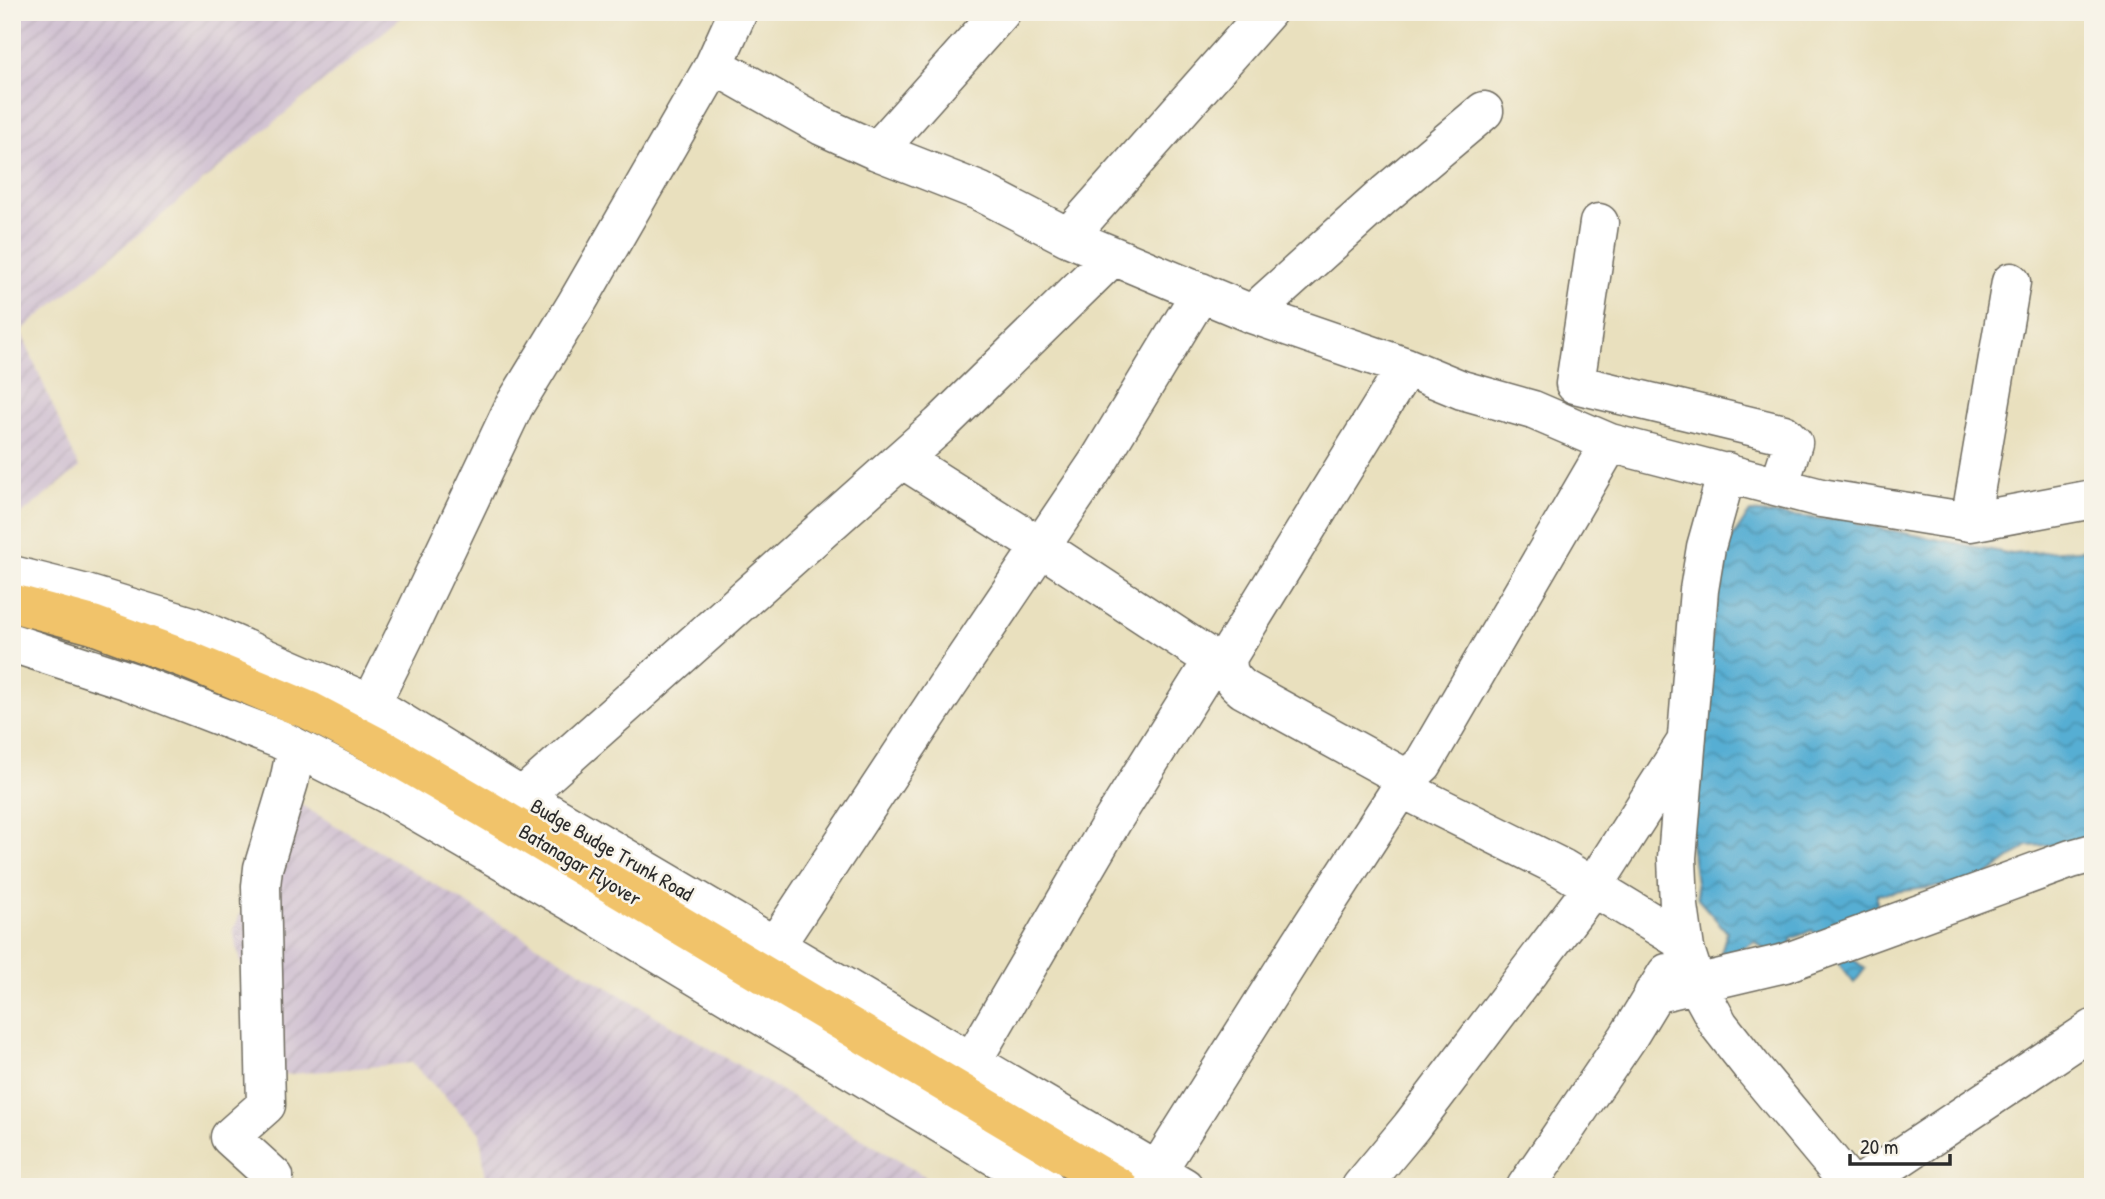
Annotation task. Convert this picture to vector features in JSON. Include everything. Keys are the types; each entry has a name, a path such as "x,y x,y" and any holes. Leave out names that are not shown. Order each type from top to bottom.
{"main road":[{"name":"Batanagar Flyover","path":"12,603 93,625 188,660 310,711 386,751 1119,1187"}],"street":[{"path":"371,704 514,406 582,295 714,65 738,12"},
{"path":"877,151 1001,12"},
{"path":"1068,237 1266,12"},
{"path":"714,65 822,126 979,191 1068,237 1113,256 1252,314 1406,366 1462,390 1533,410 1610,443 1821,498 1970,522 2093,499"},
{"path":"1252,314 1383,196 1484,111"},
{"path":"1563,423 1576,384 1599,223"},
{"path":"522,797 902,460 1113,256"},
{"path":"1970,522 2011,282"},
{"path":"775,946 1098,462 1201,292"},
{"path":"971,1063 1113,820 1228,656 1406,366"},
{"path":"1576,384 1784,434 1793,443 1779,486"},
{"path":"1170,1179 1300,944 1404,783 1423,764 1610,443"},
{"path":"902,460 1220,664 1242,689 1404,783 1593,887 1689,958 1786,963 2093,853"},
{"path":"1727,472 1706,547 1699,590 1676,858 1679,906 1689,958 1719,1025 1752,1068 1854,1187 2093,1029"},
{"name":"Budge Budge Trunk Road","path":"12,575 192,626 371,704 522,797 1170,1179"},
{"path":"12,643 129,681 279,738 387,794 598,917 1046,1187"},
{"path":"1361,1187 1411,1127 1593,887 1686,741"},
{"path":"272,1187 274,1177 230,1137 266,1105 261,886 263,868 289,782 296,748"},
{"path":"1526,1187 1628,1037 1653,995 1689,958"}],"shaded area":[{"path":"12,12 408,12 21,331 79,468 12,522"},
{"path":"286,796 943,1187 487,1187 480,1133 412,1063 270,1076 233,932"}],"water":[{"path":"1845,505 1858,524 2012,554 2093,549 2093,843 2027,846 1978,882 1877,894 1877,927 1830,940 1865,969 1854,983 1812,930 1791,939 1796,979 1755,941 1718,963 1727,932 1698,899 1689,828 1721,554 1750,512 1834,520"}]}
